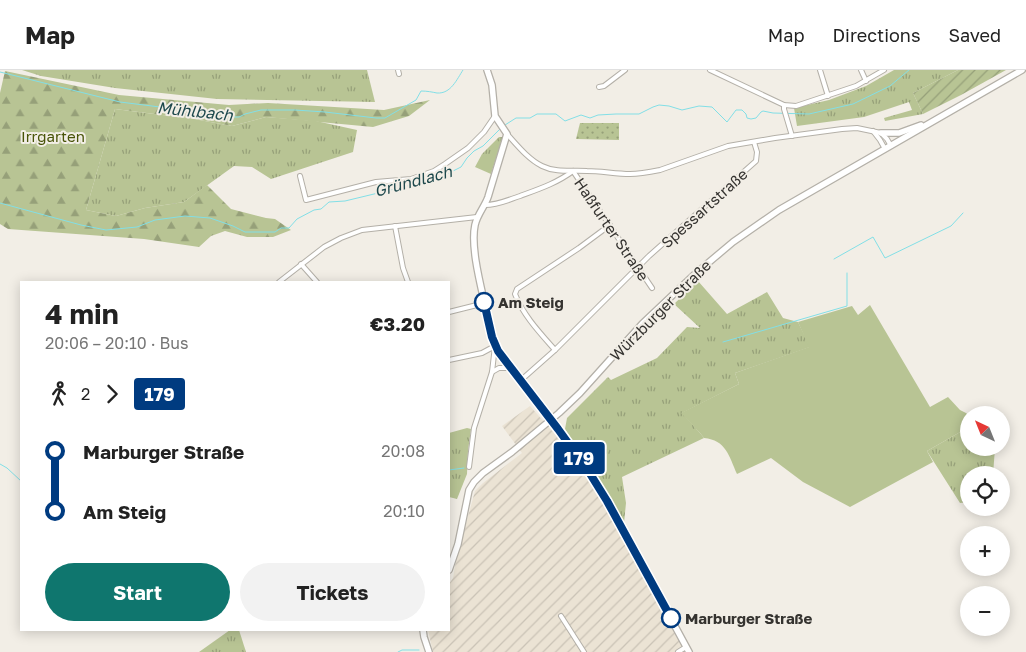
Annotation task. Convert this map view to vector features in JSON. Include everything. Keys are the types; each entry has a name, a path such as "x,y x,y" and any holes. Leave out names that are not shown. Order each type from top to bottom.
{"main road":[{"path":"487,70 492,85 496,118 506,133 505,146 485,205 477,217 474,231 476,253 492,337 497,349 584,465 607,501 688,649"},
{"name":"Würzburger Straße","path":"450,567 458,544 469,490 474,482 551,420 580,393 642,324 713,258 779,210 1022,70"},
{"path":"881,133 900,133 937,119"},
{"path":"423,631 429,652"}],"street":[{"path":"599,87 604,86 625,70"},
{"path":"710,70 784,107 796,106 856,86 884,70"},
{"path":"820,70 828,96"},
{"path":"862,70 866,81"},
{"path":"784,107 792,136"},
{"path":"300,176 306,200 376,182 411,179 434,171 468,148 496,118"},
{"path":"506,133 518,147 546,168 563,171 587,170 629,174 669,167 720,148 857,128 881,133 887,139 888,147"},
{"path":"873,131 888,147"},
{"name":"Spessartstraße","path":"638,268 756,161 757,152 754,142"},
{"path":"563,171 565,178"},
{"path":"485,205 497,204 552,184 565,178 573,171"},
{"name":"Haßfurter Straße","path":"573,171 652,288"},
{"path":"280,281 324,247 362,230 477,217"},
{"path":"555,350 531,322 514,294 517,289 610,225"},
{"path":"395,226 403,268 408,281"},
{"path":"301,264 316,281"},
{"path":"520,381 555,350 638,268"},
{"path":"450,312 485,303"},
{"path":"450,360 497,349 492,372 474,428 469,467"},
{"path":"492,372 499,368 511,368"},
{"path":"561,616 584,652"},
{"path":"678,652 688,649"}],"shaded area":[{"path":"530,406 569,448 605,502 686,652 433,652 428,631 450,631 450,582 453,578 456,560 475,491 522,453 502,426"}],"green space":[{"path":"22,70 367,70 375,102 217,99 115,88 41,76"},
{"path":"894,70 958,70 913,93 923,114 885,121 884,118 912,110 909,102 864,117 797,126 794,108 829,100 866,86"},
{"path":"958,70 1006,70 923,114 913,93"},
{"name":"Irrgarten","path":"5,71 119,95 229,105 268,103 384,110 430,100 409,116 373,127 266,117 232,126 115,109 86,210 116,216 145,208 184,202 207,185 231,209 275,219 291,230 273,237 247,237 225,231 211,236 199,247 144,239 8,229 0,224 0,93"},
{"path":"115,109 232,126 266,117 316,121 357,130 353,152 271,179 252,167 234,166 184,202 145,208 116,216 86,210"},
{"path":"580,123 619,123 619,140 576,139"},
{"path":"499,137 503,137 491,174 475,167 482,154"},
{"path":"698,281 727,314 767,292 783,318 798,322 810,347 735,373 739,384 682,413 704,438 622,477 626,503 624,523 565,429 567,418 608,377 611,380 657,358 687,327 700,328 674,304"},
{"path":"870,305 930,407 948,397 960,410 960,432 927,451 933,462 850,507 803,482 771,458 737,474 726,450 717,442 704,438 681,413 739,384 735,373 809,347 798,322 852,306 858,315"},
{"path":"467,428 471,429 467,474 457,499 450,497 450,433"},
{"path":"960,432 960,456 994,456 994,466 960,466 960,503 927,451"},
{"path":"229,631 239,631 246,652 199,652"}],"waterway":[{"name":"Mühlbach","path":"0,72 120,102 225,114 233,117 261,110 295,110 385,118 416,100 421,91 442,93 450,89 463,70"},
{"name":"Gründlach","path":"505,125 516,118 530,118 537,114 556,114 565,121 581,115 590,118 598,115 639,114 659,105 682,110 699,106 712,107 727,122 736,110 742,110 747,118 751,119 756,118 763,111 809,114 853,104 890,86 909,70"},
{"name":"Gründlach","path":"0,203 106,230 137,227 155,220 185,216 210,218 245,232 275,232 281,228 289,228 297,219 314,210 321,209 329,202 345,201 432,180 445,175 461,167 474,151 483,146 500,129"},
{"path":"834,259 873,237 885,258 951,226 963,213"},
{"path":"723,342 847,306 847,273"},
{"path":"0,464 20,480"},
{"path":"450,470 464,468"},
{"path":"398,652 402,650 419,650"}],"bus line":[{"name":"179","path":"484,302 495,346 589,472 671,618"}],"place":[{"name":"Am Steig","path":"484,302"},
{"name":"Marburger Straße","path":"671,618"}]}
